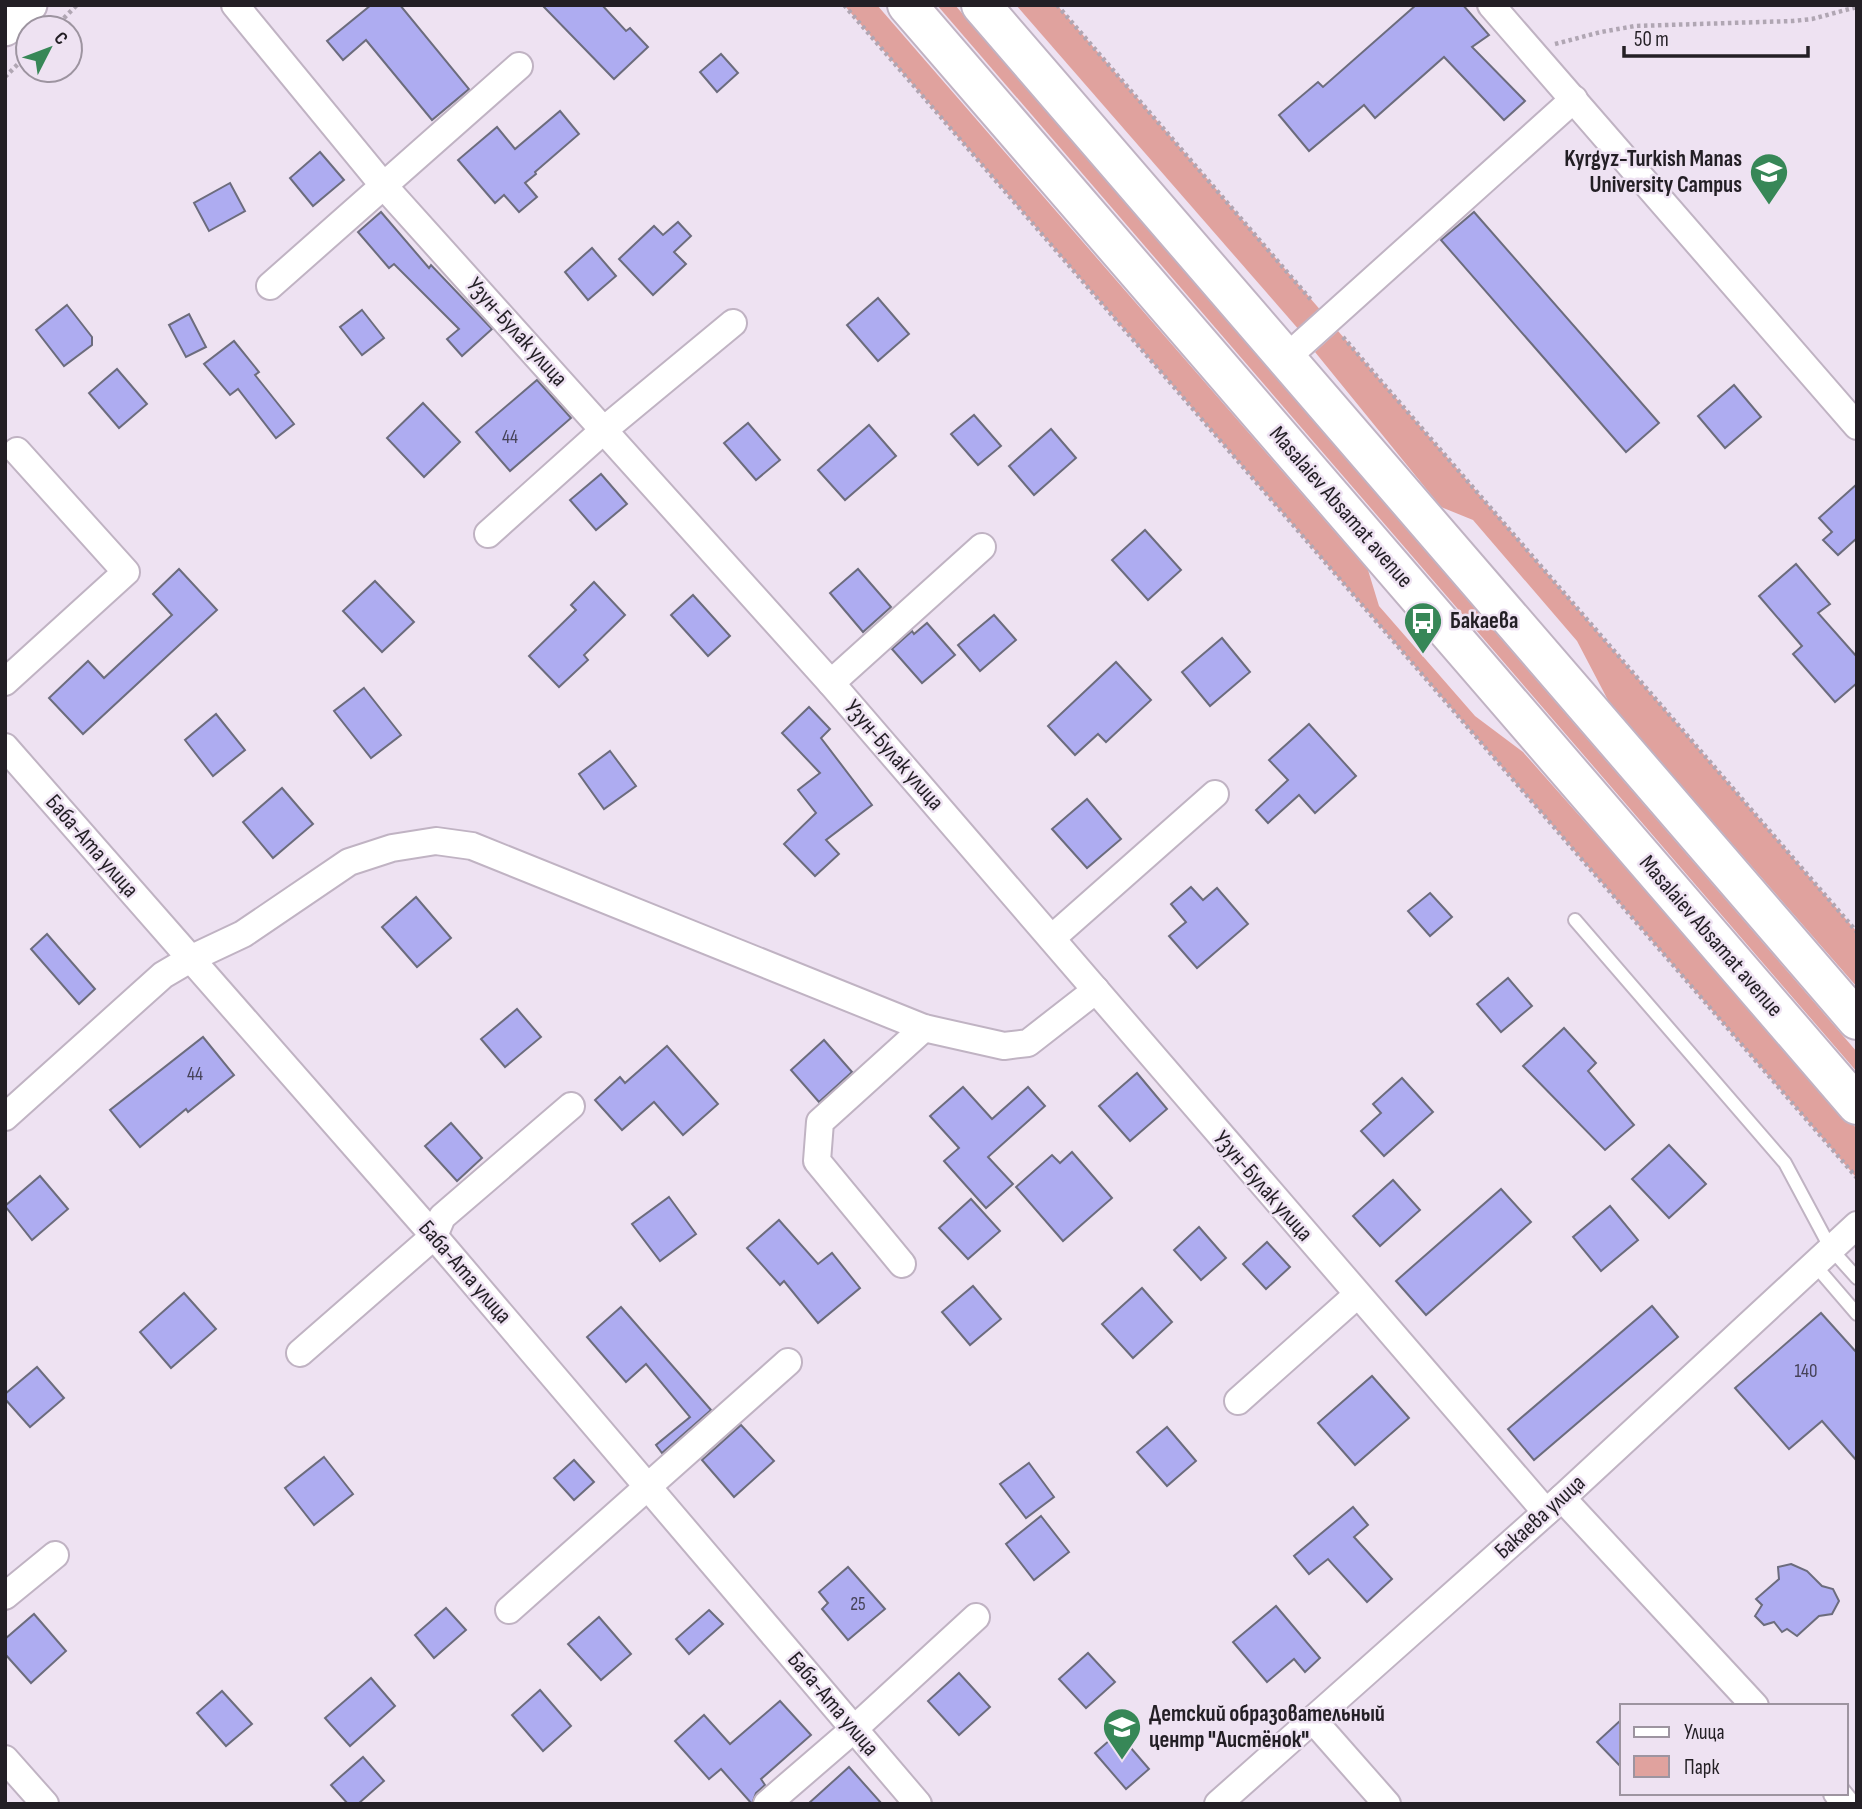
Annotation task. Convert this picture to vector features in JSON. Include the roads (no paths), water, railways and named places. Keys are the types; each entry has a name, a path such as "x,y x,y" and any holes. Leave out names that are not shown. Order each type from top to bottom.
{"main road":[{"name":"Masalaiev Absamat avenue","path":"907,5 1857,1105"},
{"path":"981,5 1857,1020"}],"street":[{"path":"5,29 30,5"},
{"name":"Узун-Булак улица","path":"235,5 383,186 605,429 831,683 1357,1295 1554,1505 1753,1704"},
{"path":"1491,5 1857,426"},
{"path":"270,286 519,66"},
{"path":"1286,358 1574,99"},
{"path":"488,534 605,429 733,323"},
{"path":"5,682 126,572 17,451"},
{"path":"831,683 982,547"},
{"name":"Баба-Ата улица","path":"5,747 434,1236 918,1804"},
{"path":"1052,938 1215,794"},
{"path":"5,1117 163,975 243,934 349,862 392,848 436,841 472,846 924,1028 1004,1046 1028,1043 1096,989"},
{"path":"902,1264 817,1161 820,1122 924,1028"},
{"path":"300,1353 434,1236 442,1217 571,1106"},
{"name":"Бакаева улица","path":"1219,1804 1554,1505 1857,1225"},
{"path":"1238,1401 1357,1295"},
{"path":"509,1611 788,1362"},
{"path":"5,1596 55,1555"},
{"path":"767,1804 854,1729 976,1617"},
{"path":"1313,1720 1387,1804"},
{"path":"5,1759 45,1804"}],"lane":[{"path":"1574,920 1785,1163 1822,1256 1857,1314"},
{"path":"1822,1256 1857,1278"}],"place":[{"name":"Kyrgyz-Turkish Manas University Campus","path":"1769,206"},
{"name":"Бакаева","path":"1423,655"},
{"name":"Детский образовательный центр \"Аистёнок\"","path":"1122,1761"}]}
